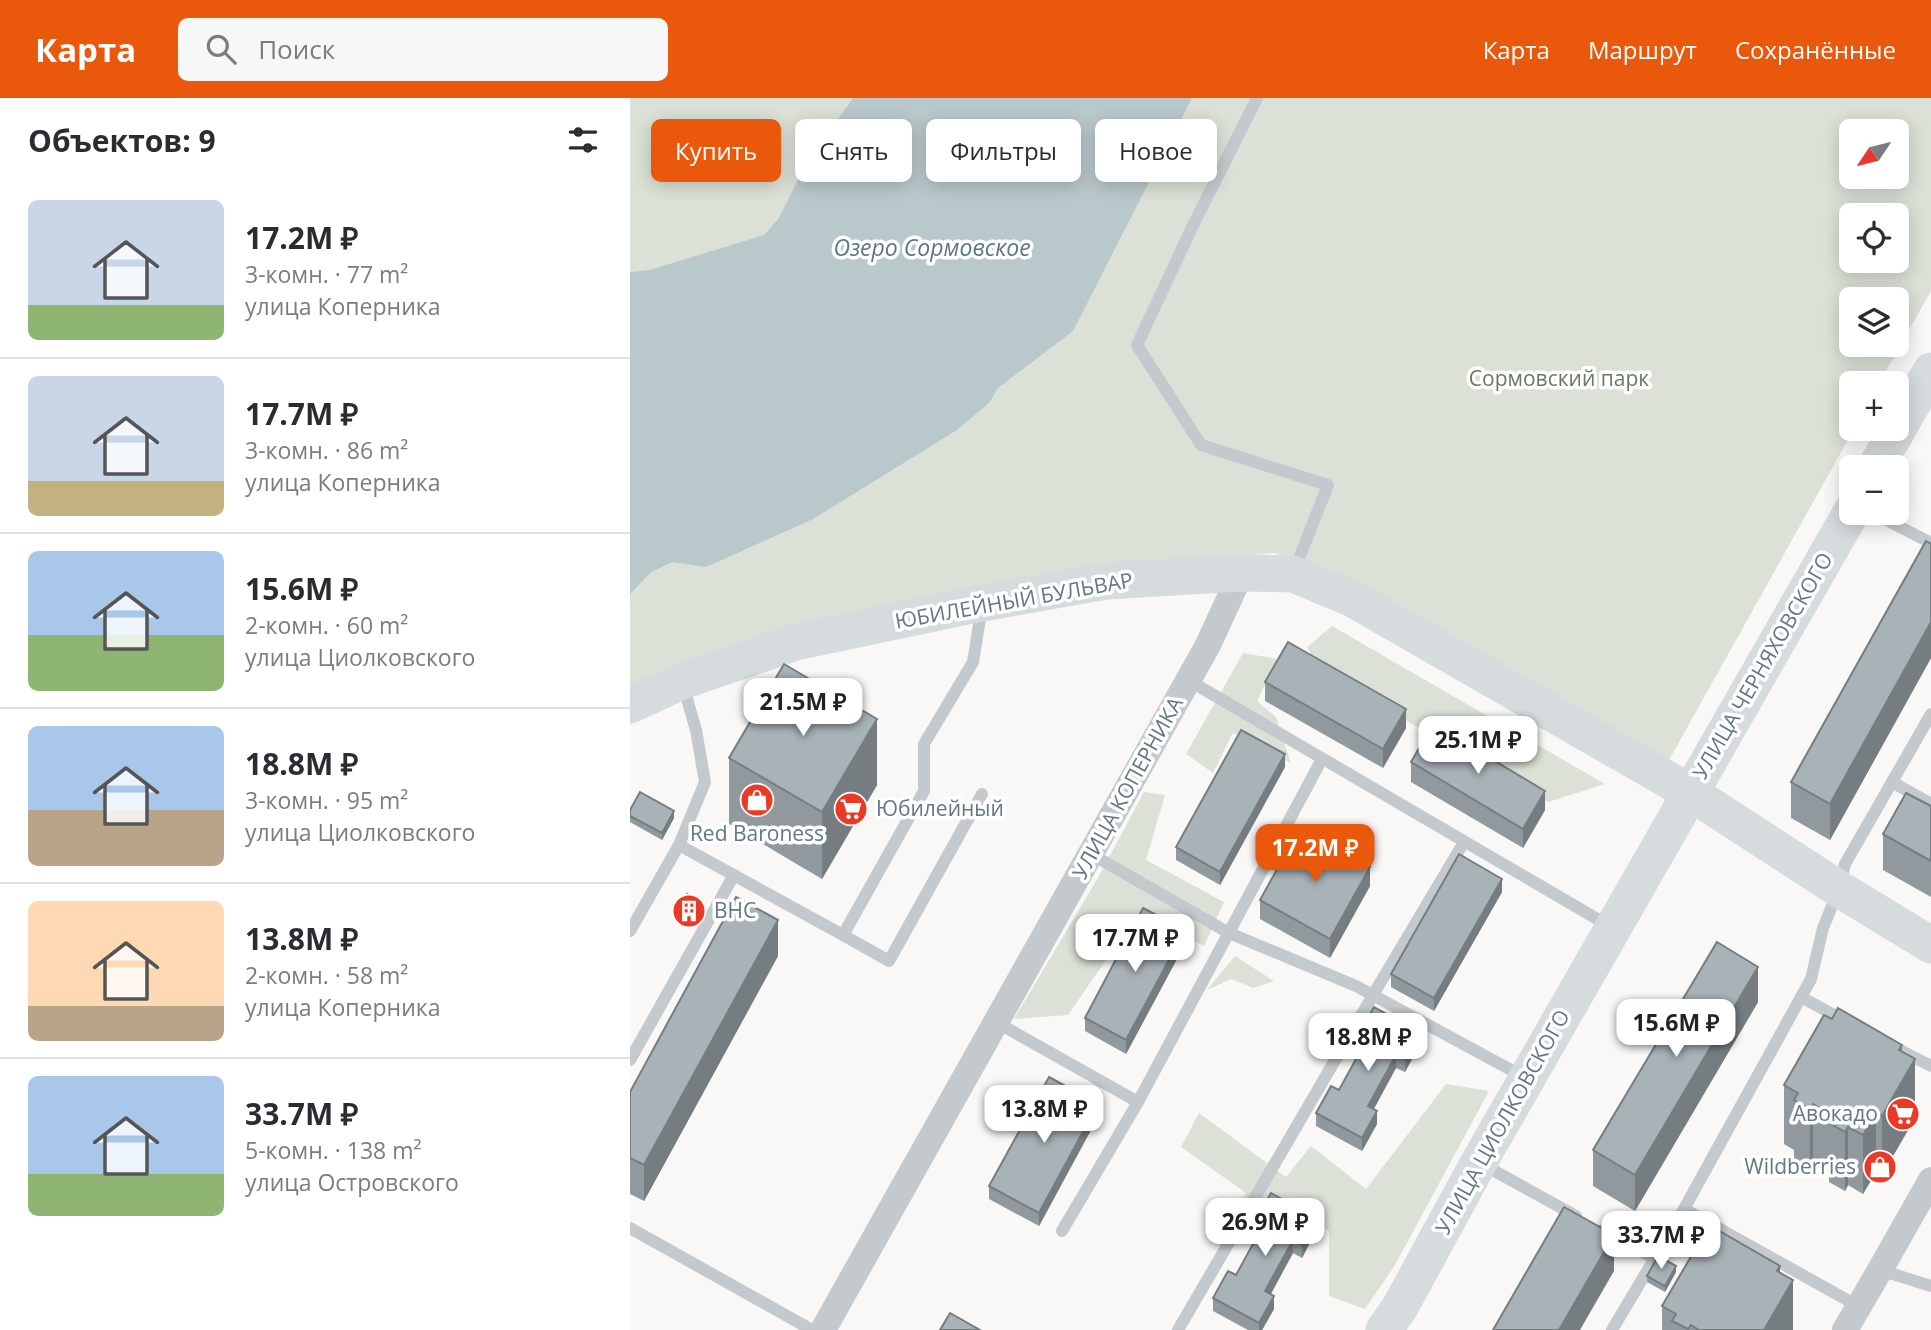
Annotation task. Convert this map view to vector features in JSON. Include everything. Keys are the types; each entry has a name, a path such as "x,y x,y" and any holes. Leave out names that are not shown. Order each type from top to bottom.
{"street":[{"path":"1883,455 1931,371"},
{"name":"УЛИЦА ЧЕРНЯХОВСКОГО","path":"1844,525 1691,793 1931,945"},
{"name":"ЮБИЛЕЙНЫЙ БУЛЬВАР","path":"630,705 682,681 796,642 982,603 1105,581 1241,573 1293,574 1353,599 1691,793"},
{"name":"УЛИЦА КОПЕРНИКА","path":"823,1330 1208,645 1241,573"},
{"name":"УЛИЦА ЦИОЛКОВСКОГО","path":"1391,1322 1479,1162 1691,793"},
{"path":"1845,1330 1931,1180"}],"lane":[{"path":"1257,98 1195,220 1137,345 1201,445 1328,485 1293,574"},
{"path":"1896,525 1931,543"},
{"path":"843,935 924,791 924,744 973,662 982,603"},
{"path":"630,930 679,845 705,782 696,730 682,681"},
{"path":"1188,681 1613,928"},
{"path":"1612,1330 1684,1209 1811,979 1823,928 1839,889 1845,864 1931,714"},
{"path":"1062,1231 1138,1102 1322,759"},
{"path":"1892,782 1931,804"},
{"path":"679,845 889,961 982,794"},
{"path":"1182,1329 1464,842"},
{"path":"1091,854 1229,933 1356,986 1527,1079"},
{"path":"630,1060 734,875"},
{"path":"1801,997 1931,1066"},
{"path":"996,1023 1138,1102"},
{"path":"1479,1162 1581,1219"},
{"path":"1684,1209 1858,1306"},
{"path":"1594,1225 1654,1258"},
{"path":"630,1228 812,1330"},
{"path":"1881,1270 1931,1286"}],"green space":[{"name":"Сормовский парк","path":"630,98 1931,98 1931,291 1909,330 1909,287 1839,287 1839,357 1894,357 1886,371 1839,371 1839,441 1847,441 1669,760 1349,584 1275,553 1127,564 630,691"},
{"path":"1332,626 1605,784 1548,802 1322,672 1307,647"},
{"path":"1243,653 1278,659 1257,701 1276,717 1291,763 1233,733 1213,773 1186,754"},
{"path":"1144,792 1165,795 1146,860 1224,902 1204,946 1139,912 1068,1015 1014,1019 1099,876"},
{"path":"1235,956 1274,981 1253,988 1231,979 1207,990"},
{"path":"1446,1084 1489,1091 1395,1265 1365,1309 1329,1296 1329,1231 1270,1198 1247,1239 1223,1231 1246,1193 1181,1147 1199,1113 1286,1177 1311,1146 1366,1189"}],"water":[{"name":"Озеро Сормовское","path":"853,98 1192,98 1181,119 1095,119 1095,182 1149,182 1073,331 998,388 989,403 957,430 813,519 706,567 672,562 651,572 630,594 630,272 650,270 764,235 779,218 797,182 912,182 912,119 838,119"}],"building":[{"path":"1926,541 1931,544 1931,622 1830,804 1791,782"},
{"path":"1288,642 1406,709 1383,749 1265,682"},
{"path":"784,664 877,719 822,812 729,758"},
{"path":"1433,724 1545,791 1523,829 1411,762"},
{"path":"1241,730 1285,754 1220,872 1176,847"},
{"path":"640,792 674,811 662,833 630,816 630,810"},
{"path":"1906,793 1931,806 1931,861 1883,834"},
{"path":"1300,828 1370,867 1330,939 1260,900"},
{"path":"1459,854 1502,879 1434,998 1391,974"},
{"path":"687,894 700,901 692,915 680,907"},
{"path":"736,897 778,920 644,1165 630,1158 630,1092"},
{"path":"1143,908 1185,930 1126,1040 1085,1018"},
{"path":"1717,942 1758,967 1635,1175 1593,1150"},
{"path":"1374,1007 1419,1032 1405,1059 1396,1055 1368,1106 1377,1111 1362,1138 1316,1113 1331,1086 1339,1090 1367,1039 1359,1034"},
{"path":"1838,1008 1902,1045 1899,1050 1915,1059 1882,1116 1876,1113 1863,1135 1848,1127 1845,1132 1829,1123 1833,1116 1813,1104 1810,1109 1794,1100 1798,1093 1784,1085 1824,1015 1832,1019"},
{"path":"1049,1077 1098,1104 1039,1213 989,1186"},
{"path":"1271,1193 1316,1218 1302,1245 1293,1240 1265,1291 1274,1296 1259,1323 1213,1298 1228,1271 1236,1275 1264,1224 1256,1220"},
{"path":"1564,1207 1614,1235 1559,1330 1493,1330"},
{"path":"1716,1229 1780,1266 1777,1271 1793,1280 1764,1330 1699,1330 1691,1325 1688,1329 1672,1321 1676,1314 1662,1306 1703,1236 1710,1240"},
{"path":"1658,1256 1676,1266 1665,1286 1647,1276"},
{"path":"950,1313 980,1330 940,1330"}],"place":[{"name":"Red Baroness","path":"757,800"},
{"name":"Юбилейный","path":"851,809"},
{"name":"ВНС","path":"689,911"},
{"name":"Авокадо","path":"1903,1114"},
{"name":"Wildberries","path":"1880,1167"}]}
